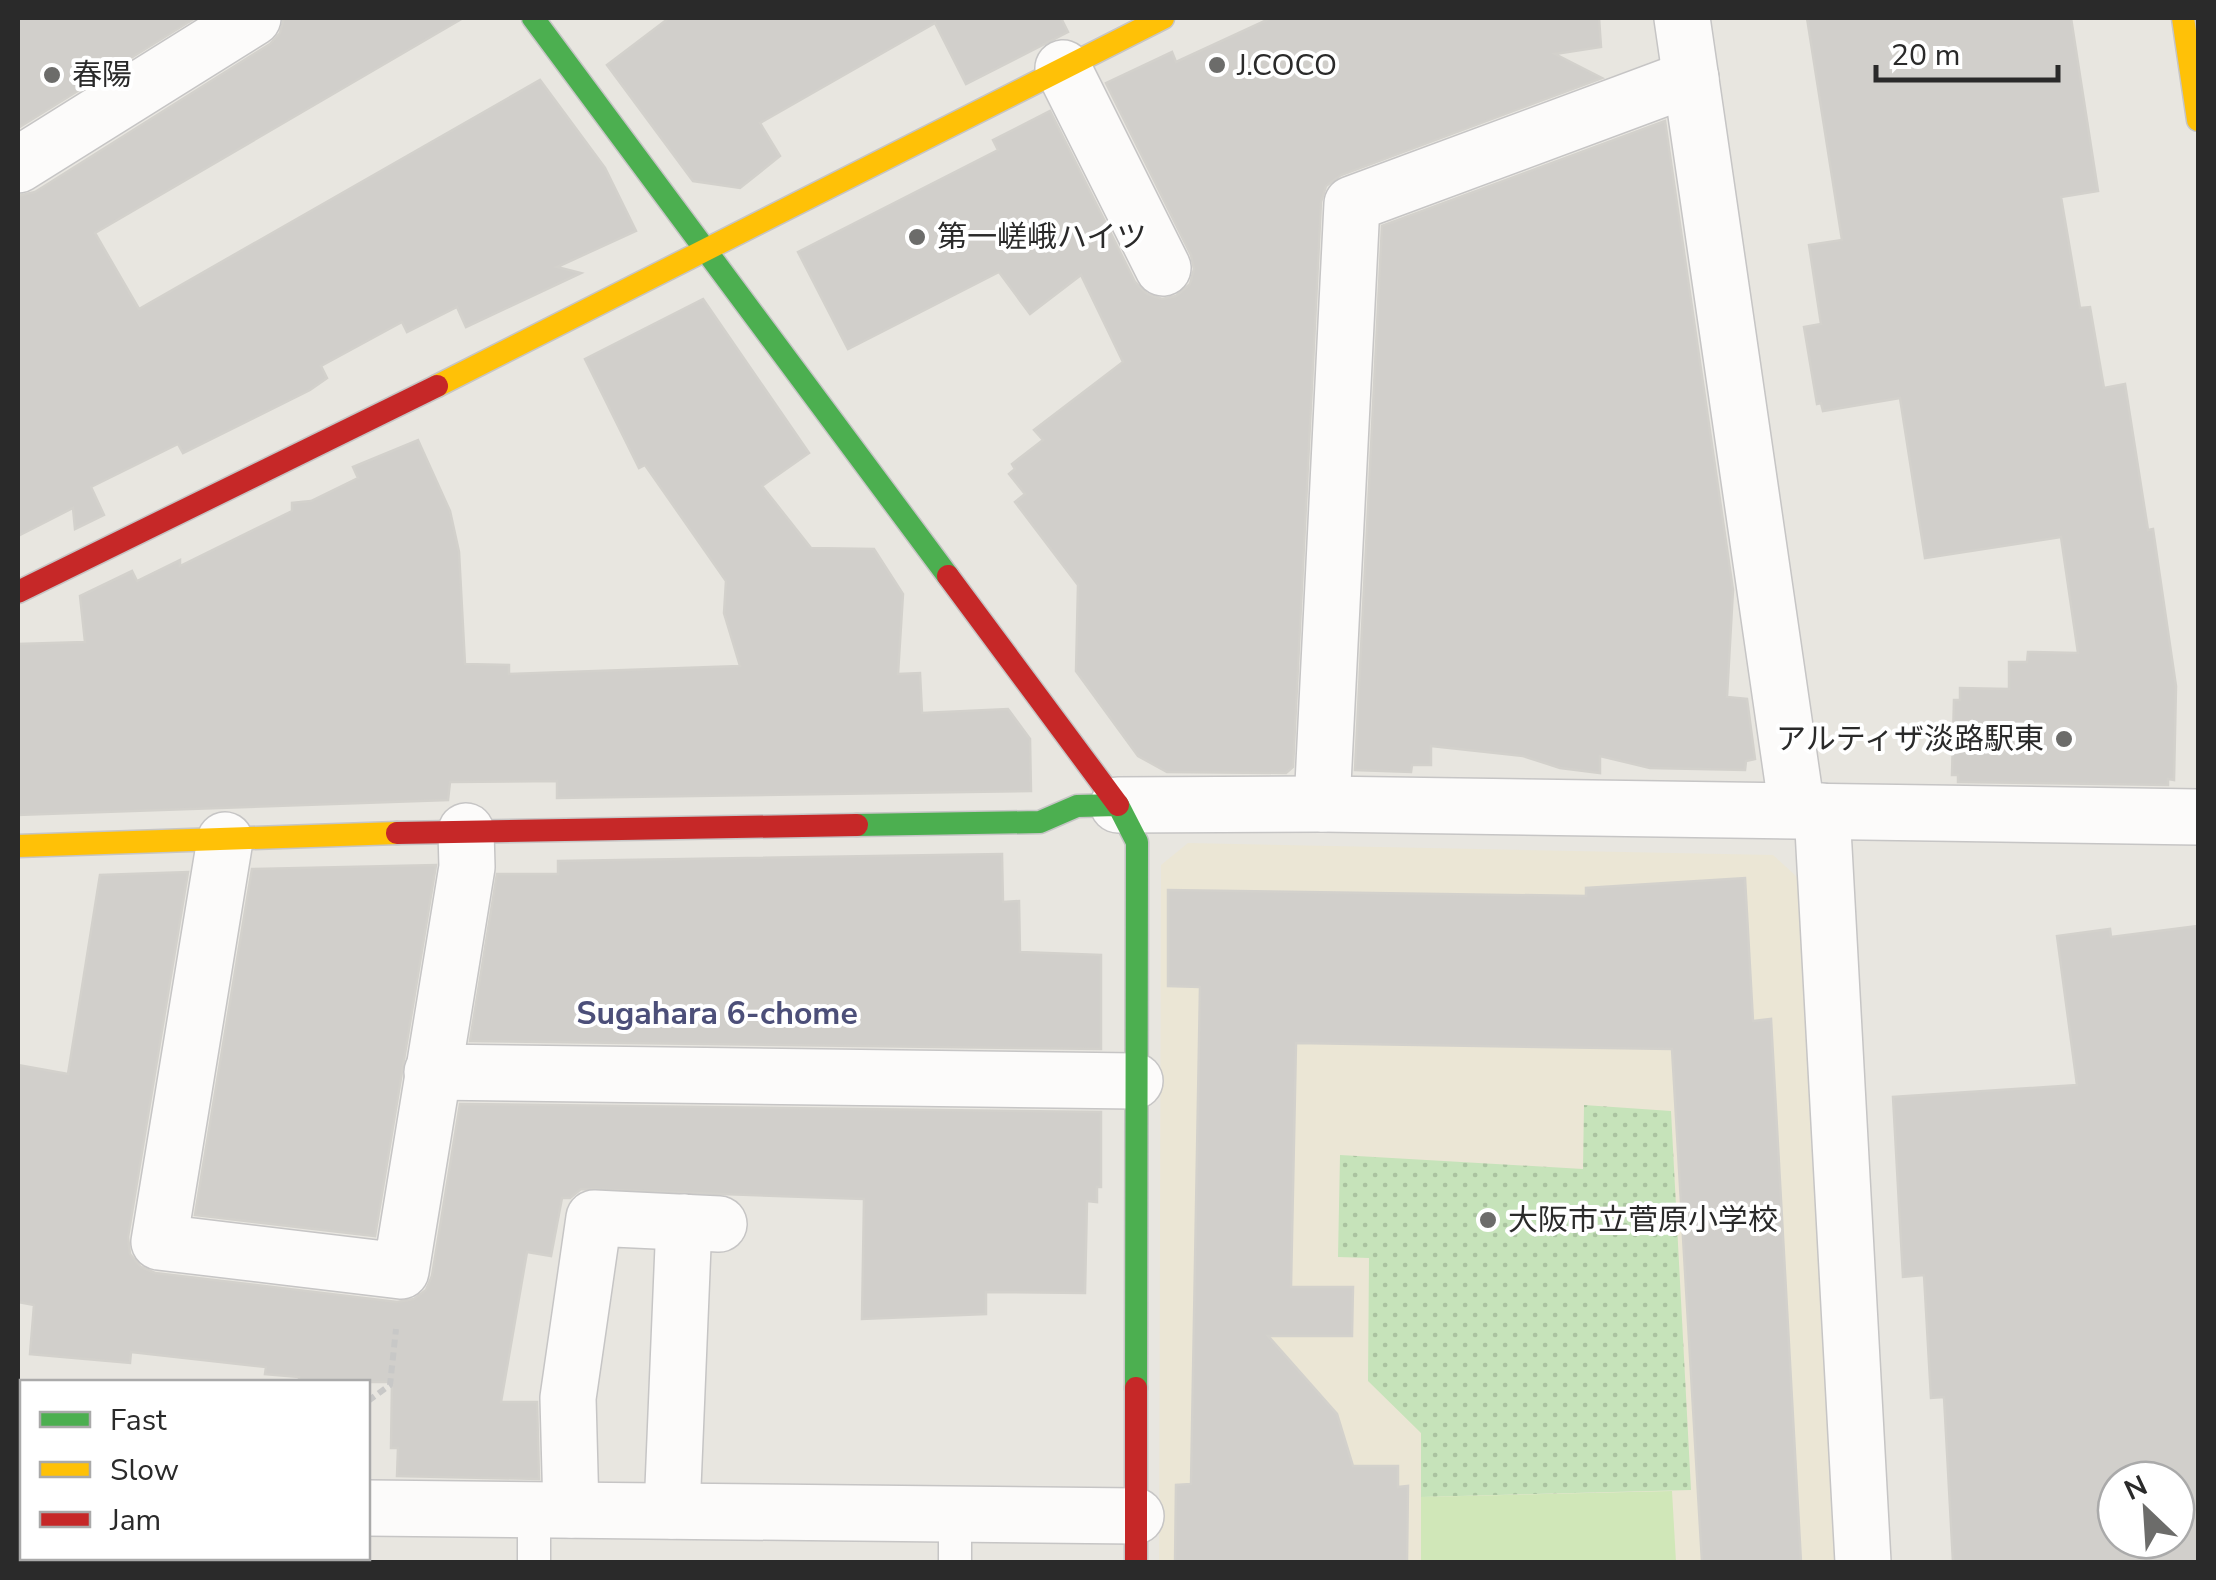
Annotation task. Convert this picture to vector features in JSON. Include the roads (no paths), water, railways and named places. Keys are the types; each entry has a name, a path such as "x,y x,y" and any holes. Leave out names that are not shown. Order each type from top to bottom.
{"street":[{"path":"18,165 254,18"},
{"path":"370,1508 546,1527 672,1511 955,1538 1136,1539 1136,842 1118,805 534,18"},
{"path":"18,592 708,252 1163,18"},
{"path":"1682,18 1810,811 1863,1562"},
{"path":"2183,18 2198,120"},
{"path":"1063,68 1163,268"},
{"path":"1322,804 1352,204 1691,78"},
{"path":"18,846 466,831 1040,822 1077,806 1118,805 1322,804 2198,817"},
{"path":"225,840 159,1242 401,1271 467,867 466,831"},
{"path":"432,1072 1135,1081"},
{"path":"546,1527 594,1218 701,1223 672,1511"}],"place":[{"name":"J.COCO","path":"1217,65"},
{"name":"春陽","path":"52,75"},
{"name":"第一嵯峨ハイツ","path":"917,237"},
{"name":"アルティザ淡路駅東","path":"2064,739"},
{"name":"大阪市立菅原小学校","path":"1488,1220"}],"district":[{"name":"Sugahara 6-chome","path":"717,1013"}]}
